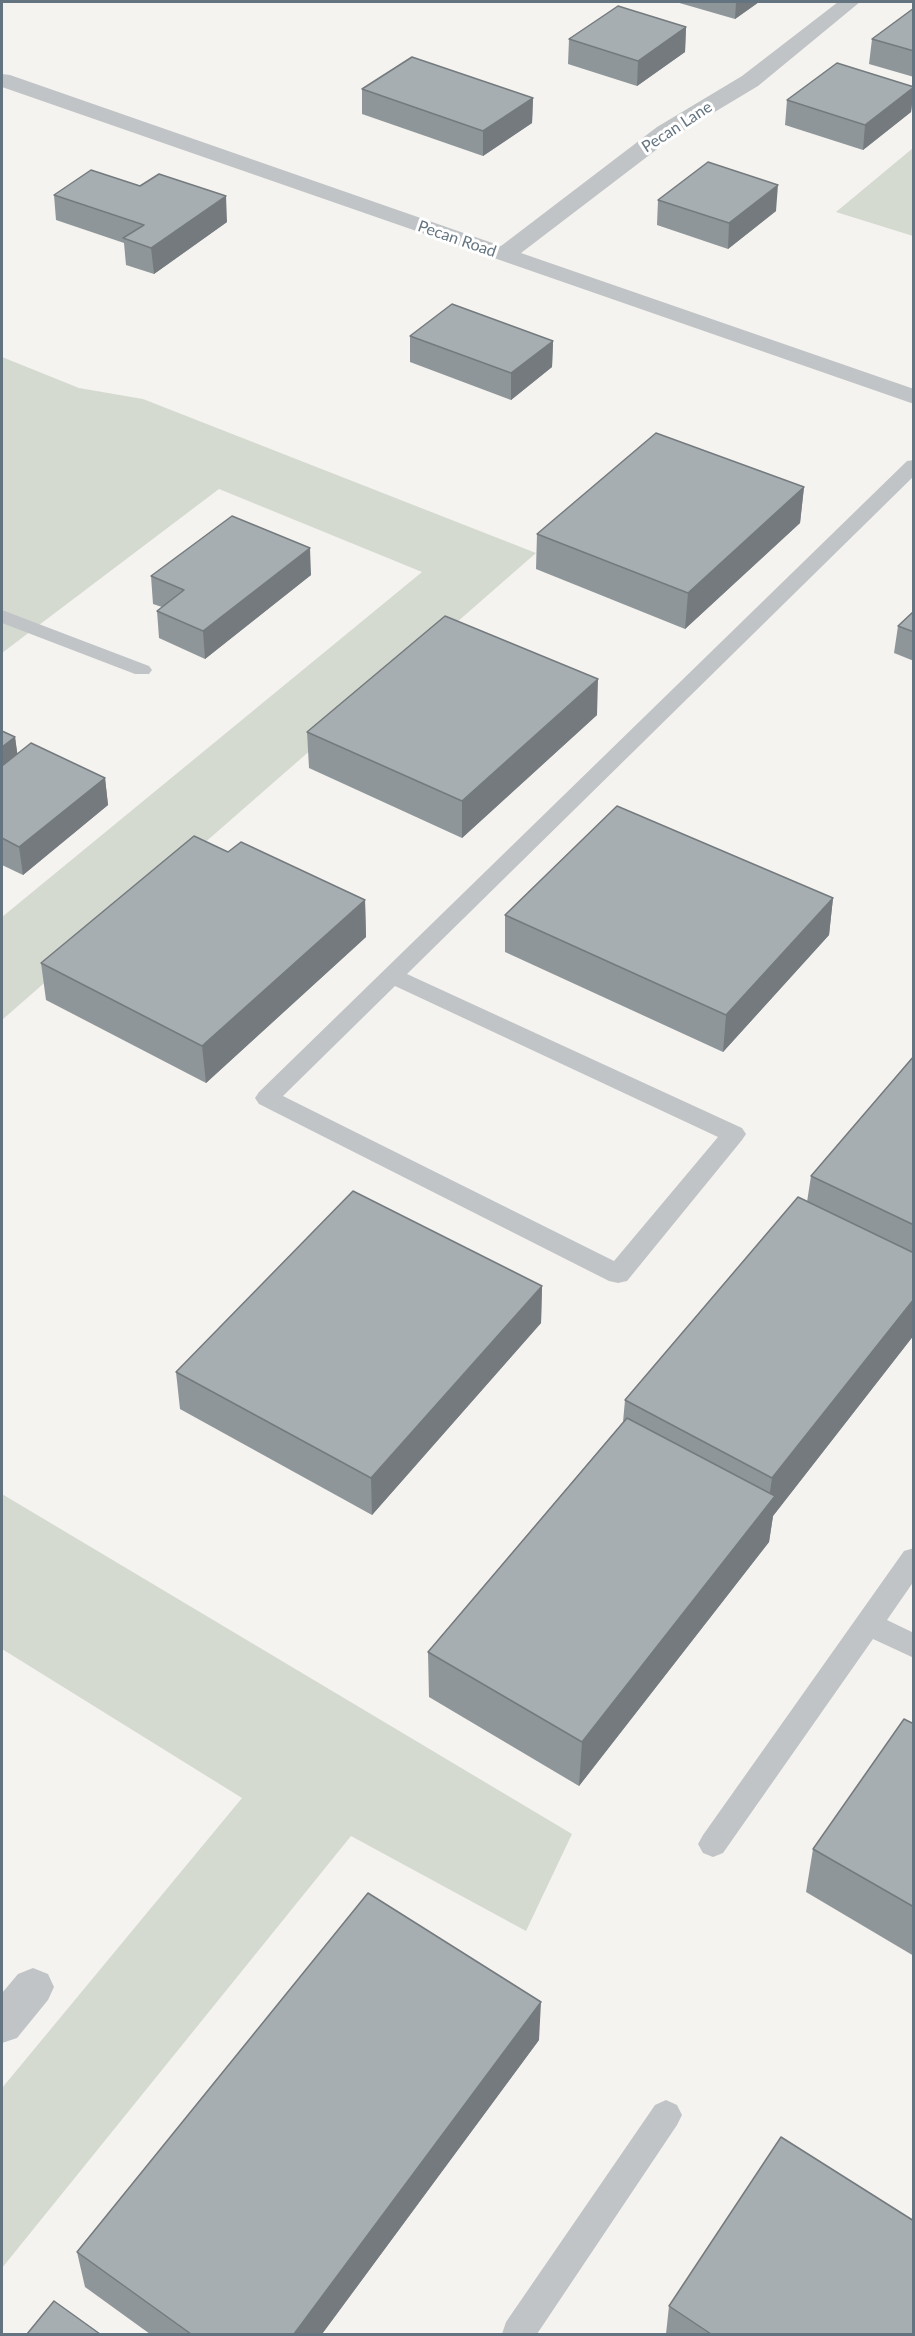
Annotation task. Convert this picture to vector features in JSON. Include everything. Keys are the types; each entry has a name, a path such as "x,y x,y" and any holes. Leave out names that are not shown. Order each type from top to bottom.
{"street":[{"name":"Pecan Lane","path":"504,255 665,132 750,81 850,2"},
{"name":"Pecan Road","path":"2,80 914,397"},
{"path":"2,2024 33,1987"}],"lane":[{"path":"392,976 735,1134 618,1274 267,1098 914,465"},
{"path":"2,616 142,670"},
{"path":"713,1845 914,1559"},
{"path":"868,1623 914,1647"},
{"path":"518,2334 666,2115"}],"shaded area":[{"path":"913,148 913,236 836,212"},
{"path":"2,357 79,388 143,399 536,553 2,1020 2,917 422,572 219,489 2,653"},
{"path":"2,1494 572,1834 526,1931 351,1836 2,2268 2,2088 242,1798 2,1649"}],"building":[{"path":"618,6 686,27 638,61 569,39"},
{"path":"914,8 914,51 872,39"},
{"path":"412,57 533,98 483,131 362,89"},
{"path":"837,63 914,87 865,125 787,100"},
{"path":"708,162 778,185 729,223 658,200"},
{"path":"91,170 140,186 159,174 226,196 151,248 123,238 144,225 54,195"},
{"path":"452,304 553,341 511,373 410,336"},
{"path":"656,433 804,487 688,593 537,534"},
{"path":"232,516 310,548 203,631 157,611 184,590 151,576"},
{"path":"914,611 914,632 898,626"},
{"path":"445,616 598,679 462,801 307,732"},
{"path":"2,731 15,737 2,747"},
{"path":"31,743 105,778 19,847 2,838 2,766"},
{"path":"617,806 833,898 726,1015 505,915"},
{"path":"194,836 228,852 241,842 365,900 202,1046 41,963"},
{"path":"914,1056 914,1225 811,1176"},
{"path":"353,1191 542,1286 371,1478 176,1372"},
{"path":"798,1197 914,1253 914,1299 772,1478 625,1400"},
{"path":"627,1418 775,1496 582,1742 428,1652"},
{"path":"904,1719 914,1724 914,1907 813,1849"},
{"path":"368,1893 541,2002 294,2334 191,2334 77,2252"},
{"path":"781,2137 914,2221 914,2334 711,2334 669,2306"},
{"path":"54,2301 100,2334 27,2334"}]}
